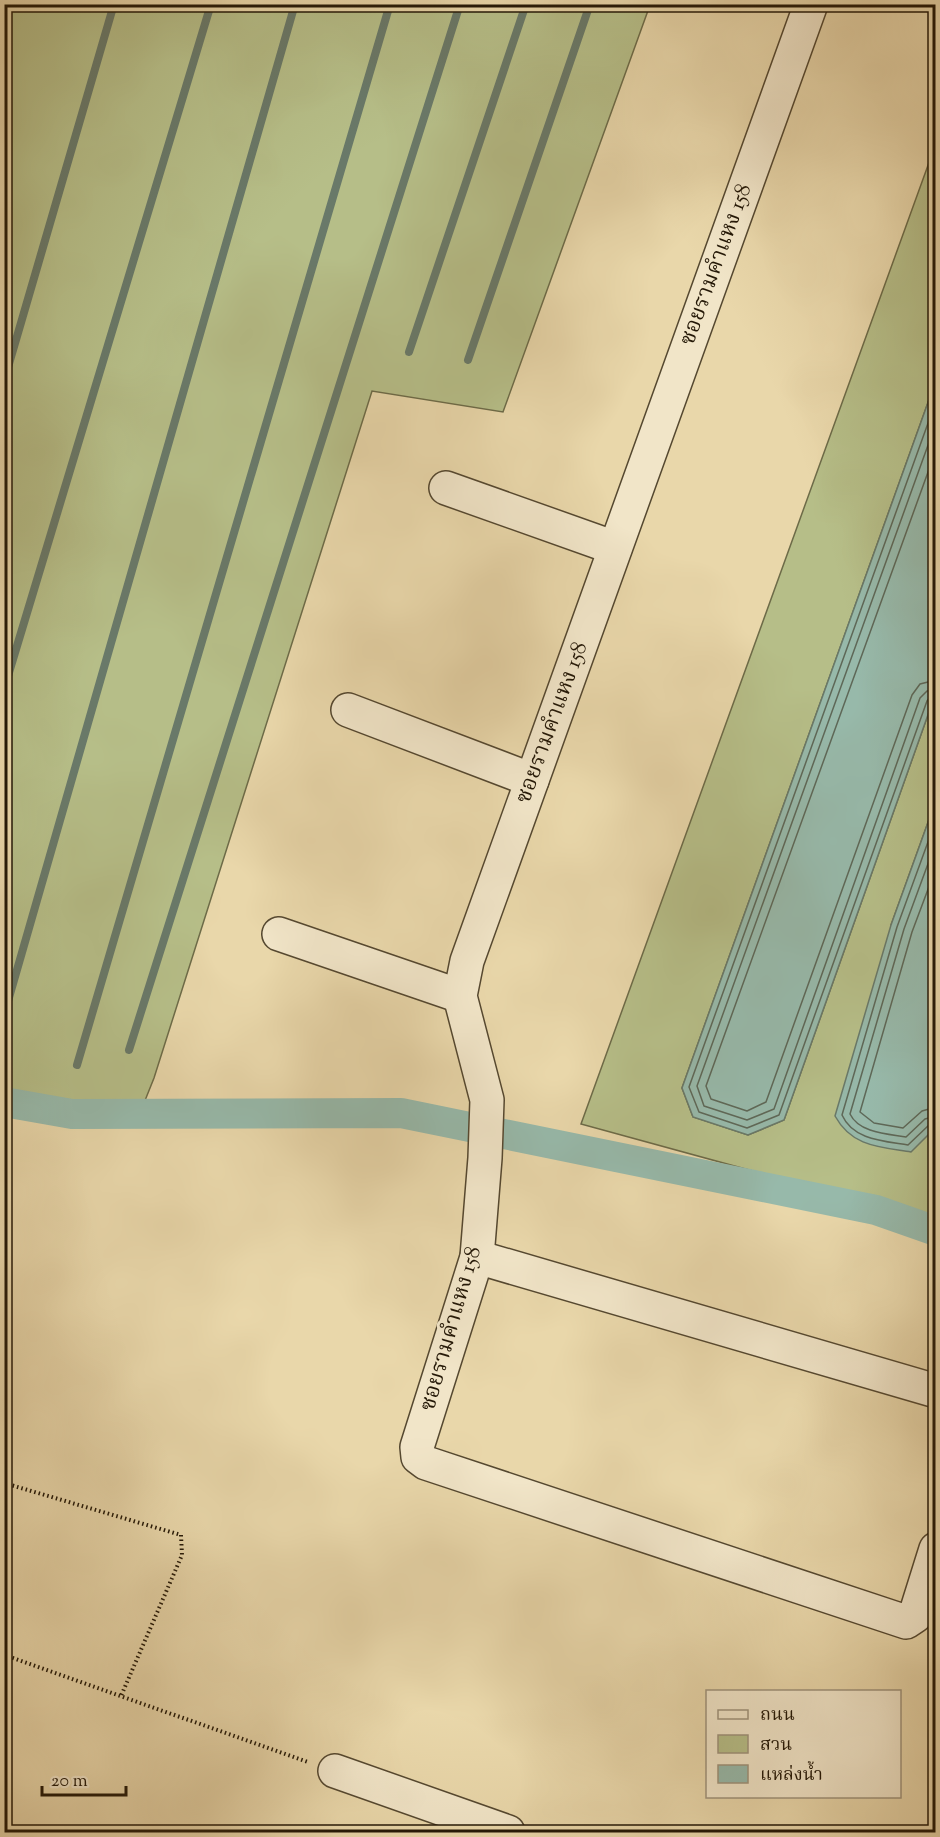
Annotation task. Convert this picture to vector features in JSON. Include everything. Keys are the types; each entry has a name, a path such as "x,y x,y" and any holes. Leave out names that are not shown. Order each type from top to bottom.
{"street":[{"name":"ซอยรามคำแหง 158","path":"811,4 467,961 460,996 487,1100 477,1257 417,1447 418,1457 426,1463 906,1622 915,1616 936,1549"},
{"path":"446,488 615,548"},
{"path":"348,710 532,780"},
{"path":"279,934 460,996"},
{"path":"477,1257 936,1391"},
{"path":"334,1771 508,1833"}],"path":[{"path":"4,1483 181,1535 182,1555 121,1696"},
{"path":"4,1656 334,1771"}],"green space":[{"path":"5,4 650,5 503,412 372,391 154,1078 142,1108 5,1093"},
{"path":"935,146 935,383 682,1088 693,1117 748,1135 784,1120 935,695 935,803 891,925 933,1130 935,1123 935,1221 581,1124"}],"water":[{"path":"935,383 935,695 784,1120 748,1135 693,1117 682,1088"},
{"path":"935,803 935,1123 933,1130 911,1152 878,1147 858,1140 842,1126 835,1116 891,925"}],"waterway":[{"path":"4,22 9,4"},
{"path":"4,381 114,4"},
{"path":"4,689 211,4"},
{"path":"4,1015 295,4"},
{"path":"77,1065 390,4"},
{"path":"129,1050 460,4"},
{"path":"409,352 526,4"},
{"path":"468,360 590,4"},
{"path":"4,1102 72,1114 401,1113 876,1210 936,1231"}]}
